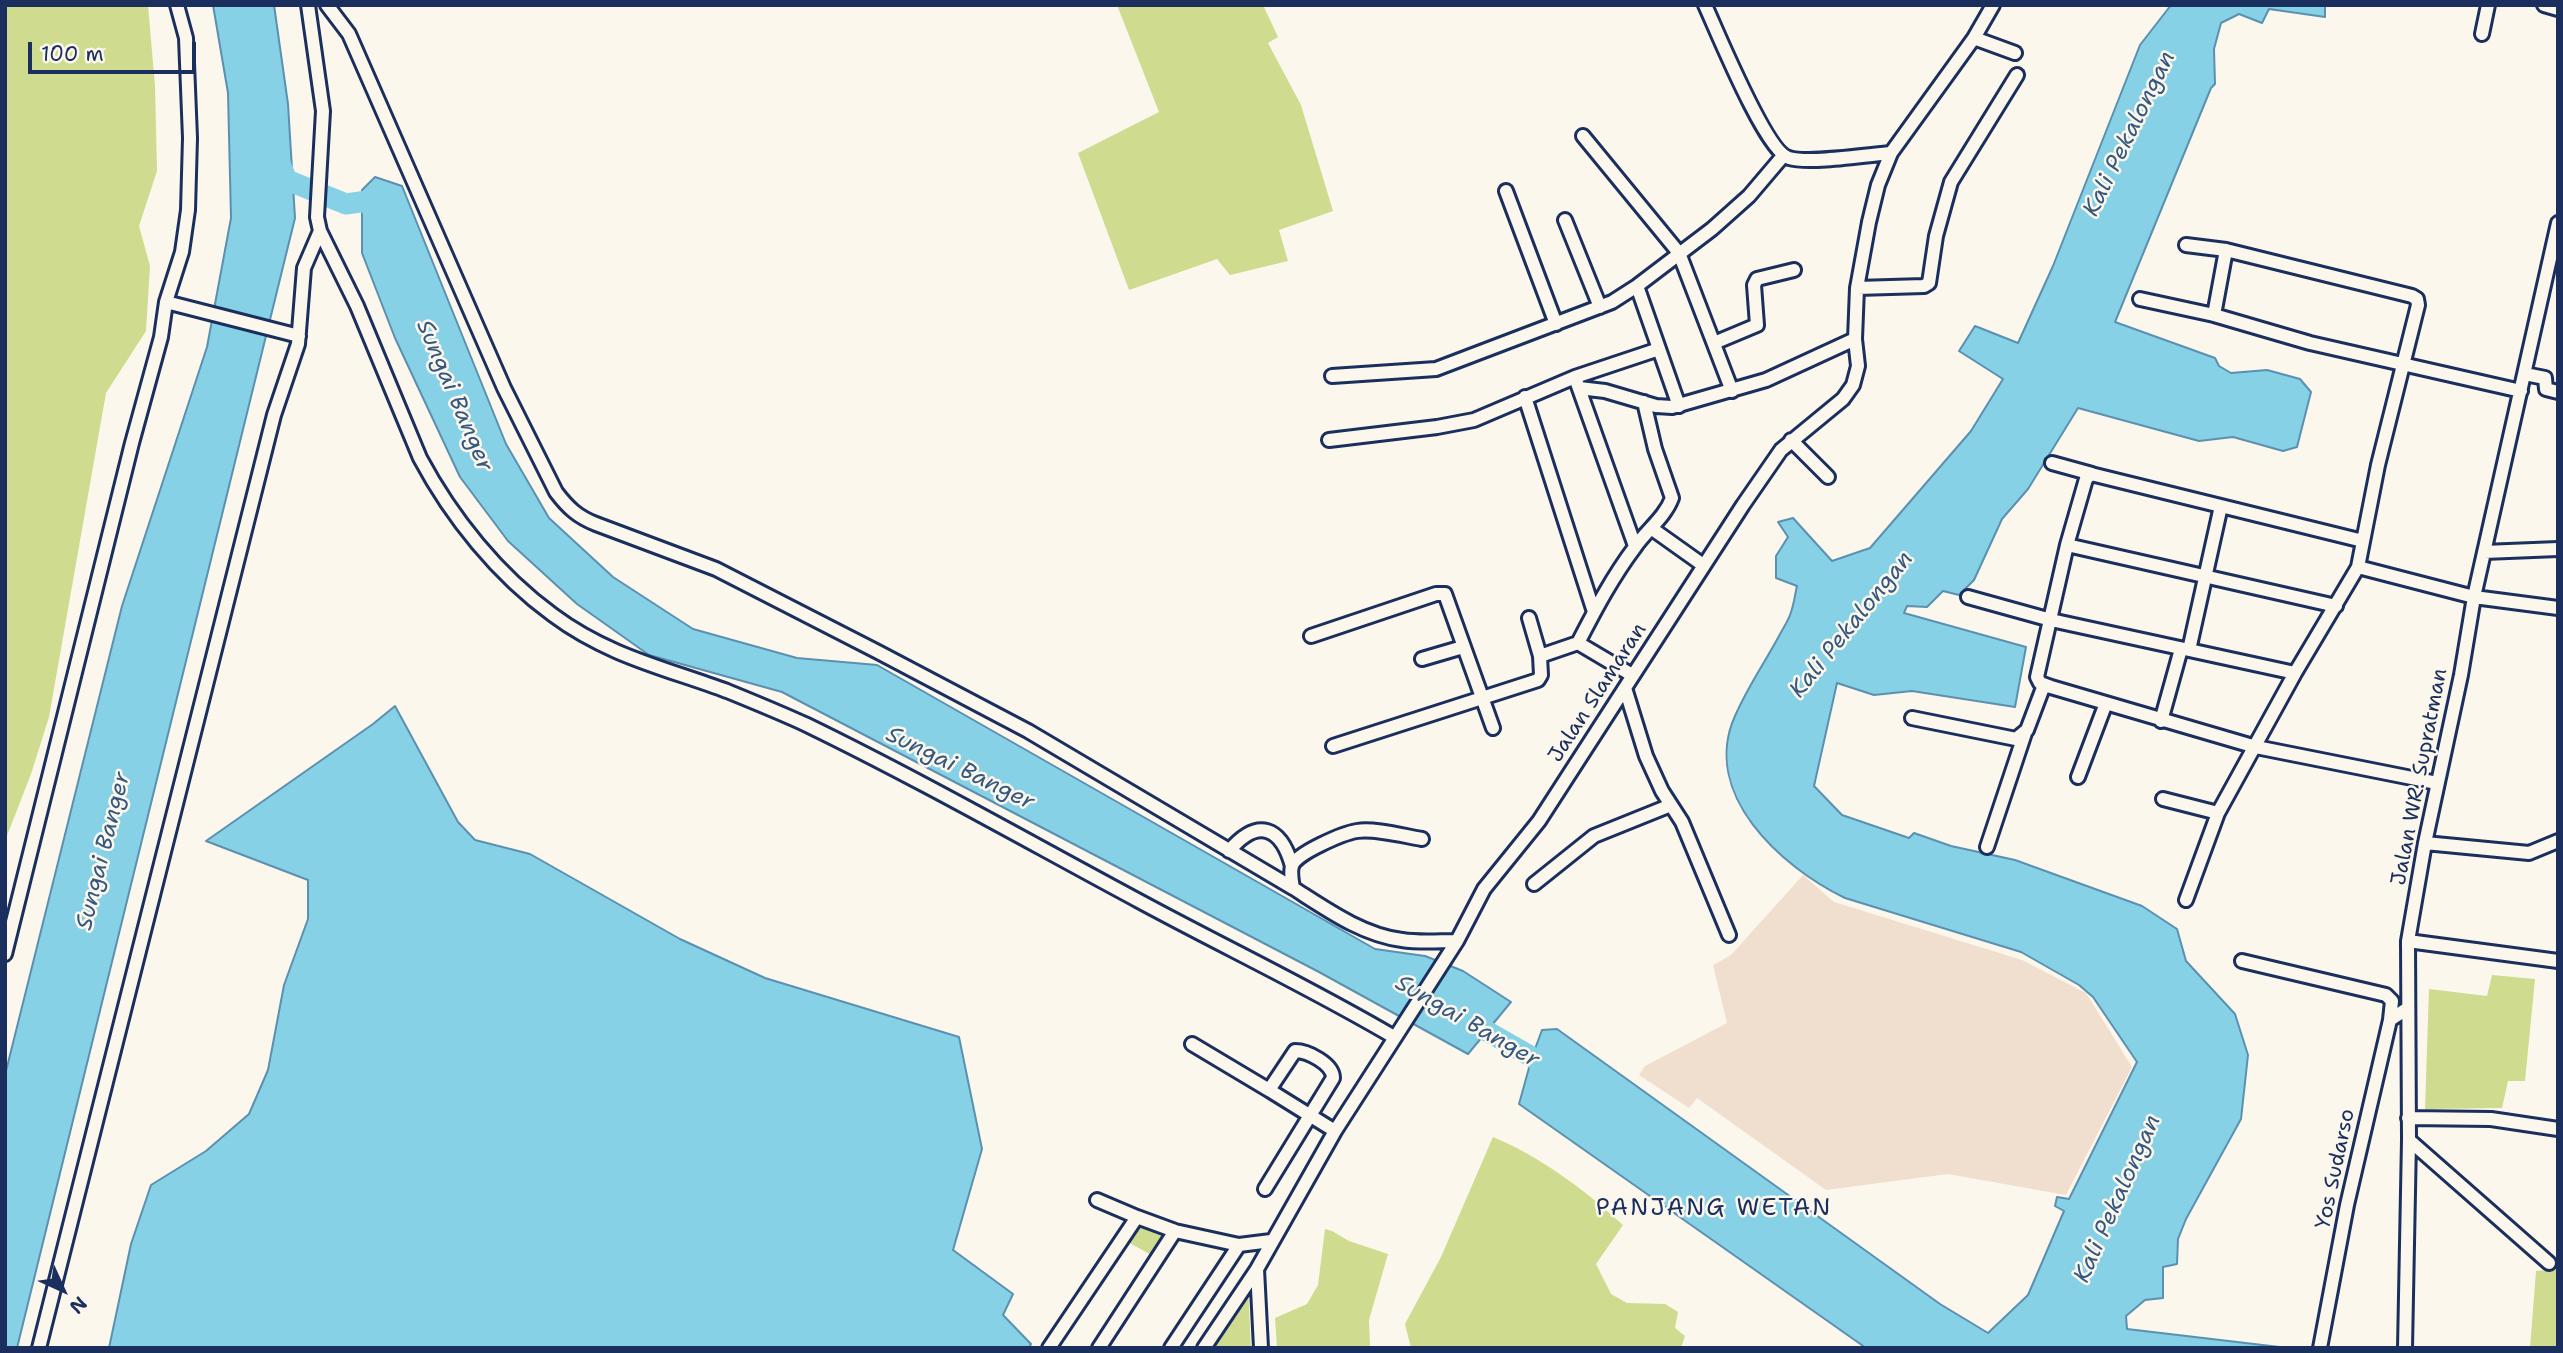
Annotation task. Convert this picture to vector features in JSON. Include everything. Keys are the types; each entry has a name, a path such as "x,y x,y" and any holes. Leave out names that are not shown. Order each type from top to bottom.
{"street":[{"path":"5,954 182,252 188,210 190,138 186,38 177,5"},
{"path":"308,5 323,111 317,217 320,231 358,306 420,458 445,502 496,563 552,614 607,648 642,663 726,691 833,738 1394,1037"},
{"path":"327,5 349,34 504,388 556,492 578,517 716,569 878,652 1028,731 1321,906 1376,935 1404,941 1457,941"},
{"path":"1705,5 1749,102 1783,156 1800,160 1891,153"},
{"name":"Jalan Slamaran","path":"1204,1348 1257,1269 1335,1131 1457,941 1484,890 1539,821 1703,565 1774,460 1791,440 1849,392 1857,376 1857,288 1868,222 1878,185 1891,153 1973,38 1993,5"},
{"path":"2482,34 2488,5"},
{"path":"2544,5 2558,9"},
{"path":"1973,38 2015,52"},
{"path":"1857,288 1924,286 1929,283 1936,236 1951,182 2017,75"},
{"path":"1583,136 1679,253 1732,391"},
{"path":"1332,376 1436,369 1623,296 1712,229 1749,196 1783,156"},
{"path":"1506,191 1556,324"},
{"path":"1565,220 1600,307"},
{"name":"Jalan WR. Supratman","path":"2405,1348 2409,1140 2408,941 2437,783 2478,597 2484,552 2521,391 2535,376 2554,273 2558,223"},
{"path":"39,1348 274,415 297,335 304,268 320,231"},
{"path":"2186,244 2226,250 2415,296 2418,305 2378,465 2358,567 2295,673 2218,813 2186,900"},
{"path":"2214,316 2226,250"},
{"path":"1714,343 1758,323 1754,285 1757,279 1794,270"},
{"path":"1637,286 1679,406"},
{"path":"2140,299 2310,343 2521,391"},
{"path":"168,303 297,335"},
{"path":"1577,382 1665,408 1679,406 1766,380 1855,339"},
{"path":"1329,440 1457,424 1525,397 1577,382 1659,349"},
{"path":"2535,376 2546,380 2546,389 2558,392"},
{"path":"1577,382 1635,546"},
{"path":"1525,397 1594,612"},
{"path":"1540,656 1578,643 1635,546 1670,505 1673,496 1656,449 1644,402"},
{"path":"1791,440 1828,477"},
{"path":"2052,463 2363,541"},
{"path":"2092,474 2086,479 2067,545 2036,675 2039,681 2044,685 2161,721 2256,747 2437,783"},
{"path":"2161,721 2185,649 2221,506"},
{"path":"1651,528 1703,565"},
{"path":"2067,545 2336,606"},
{"path":"2484,552 2558,549"},
{"path":"2358,567 2478,597 2558,608"},
{"path":"1311,636 1442,593 1450,603 1493,728"},
{"path":"1968,597 2051,620 2295,673"},
{"path":"1333,746 1538,680 1541,675 1540,656 1529,618"},
{"path":"1578,643 1632,676"},
{"path":"1422,659 1463,647"},
{"path":"1987,847 2044,685"},
{"path":"1625,688 1646,756 1682,822 1729,935"},
{"path":"2078,777 2106,703"},
{"path":"1912,718 2013,740 2025,733"},
{"path":"2163,799 2218,813"},
{"path":"1534,884 1594,836 1671,805"},
{"path":"1292,866 1306,852 1359,830 1422,839"},
{"path":"1229,851 1251,832 1272,832 1287,848 1292,866 1293,888"},
{"path":"2425,843 2529,853 2558,841"},
{"path":"2408,941 2558,961"},
{"path":"2242,961 2386,995 2392,1001 2390,1020"},
{"path":"2390,1020 2408,1007"},
{"name":"Yos Sudarso","path":"2320,1348 2347,1205 2390,1020"},
{"path":"1192,1044 1335,1131"},
{"path":"1265,1189 1334,1078 1334,1072 1303,1051 1295,1051 1269,1090"},
{"path":"2408,1118 2491,1119 2558,1129"},
{"path":"2409,1140 2549,1263"},
{"path":"1097,1200 1175,1231 1239,1245 1271,1241"},
{"path":"1053,1346 1137,1217"},
{"path":"1099,1348 1175,1231"},
{"path":"1171,1348 1239,1245"},
{"path":"1257,1269 1261,1348"}],"shaded area":[{"path":"1803,875 1834,902 2022,960 2086,993 2132,1067 2066,1195 1948,1174 1826,1190 1697,1098 1689,1108 1639,1075 1645,1066 1727,1023 1713,965 1731,955"}],"green space":[{"path":"5,5 148,5 155,86 157,171 139,226 150,266 146,331 106,393 49,717 5,841"},
{"path":"1117,5 1263,5 1278,37 1268,43 1301,105 1333,211 1279,230 1288,261 1230,275 1217,259 1129,290 1078,153 1159,112"},
{"path":"2492,975 2535,979 2525,1081 2508,1081 2502,1108 2425,1109 2429,989 2487,996"},
{"path":"1493,1137 1562,1175 1623,1225 1596,1264 1611,1294 1627,1303 1665,1304 1678,1312 1675,1328 1685,1336 1681,1348 1411,1348 1405,1324 1441,1257"},
{"path":"1147,1223 1171,1233 1155,1257 1124,1240 1133,1226"},
{"path":"1325,1229 1349,1241 1388,1254 1369,1320 1370,1348 1277,1348 1275,1318 1307,1304 1318,1285"},
{"path":"2558,1269 2558,1348 2530,1348 2536,1271"},
{"path":"1248,1288 1251,1348 1209,1348"}],"water":[{"path":"213,5 274,5 288,104 295,218 17,1348 5,1348 5,1075 122,606 207,347 231,218 228,93"},
{"name":"Kali Pekalongan","path":"2171,5 2325,5 2325,17 2269,9 2262,23 2239,14 2221,23 2214,49 2215,84 2211,88 2115,322 2215,358 2219,366 2231,373 2267,370 2300,379 2311,392 2297,447 2283,451 2233,437 2199,441 2078,408 2028,489 2002,519 1974,580 1959,595 1943,591 1927,607 1907,606 1904,613 2026,647 2015,707 1912,691 1874,695 1837,683 1814,786 1842,815 1909,838 1914,833 1951,846 2015,860 2142,906 2177,929 2186,961 2235,1014 2248,1055 2241,1119 2186,1219 2178,1239 2177,1264 2163,1267 2163,1298 2145,1300 2126,1316 2127,1329 2288,1348 1866,1348 1519,1104 1542,1030 1557,1029 1940,1304 1988,1333 2028,1295 2064,1211 2055,1206 2057,1197 2069,1199 2137,1062 2093,997 2079,985 2021,952 1845,898 1796,867 1753,825 1738,800 1728,773 1727,745 1735,716 1787,621 1794,602 1797,586 1776,578 1776,556 1788,537 1778,522 1793,518 1832,561 1870,548 1971,431 2003,379 1959,351 1975,326 2018,343 2053,266 2140,45"},
{"path":"375,177 402,186 506,444 549,518 613,577 693,629 797,658 877,665 1375,949 1425,956 1463,971 1511,1002 1468,1054 1319,972 782,692 649,655 577,604 508,541 460,477 395,338 362,253 362,190"},
{"path":"395,706 458,822 475,840 530,854 680,939 765,978 959,1037 982,1149 953,1250 1013,1294 1003,1315 1031,1344 1029,1348 109,1348 131,1244 151,1185 206,1151 249,1114 268,1070 284,985 308,919 308,880 206,841"}],"waterway":[{"name":"Sungai Banger","path":"279,161 287,180 346,204 367,201 380,221"},
{"name":"Sungai Banger","path":"1462,1017 1532,1057 1554,1073"}],"district":[{"name":"PANJANG WETAN","path":"1714,1209"}]}
